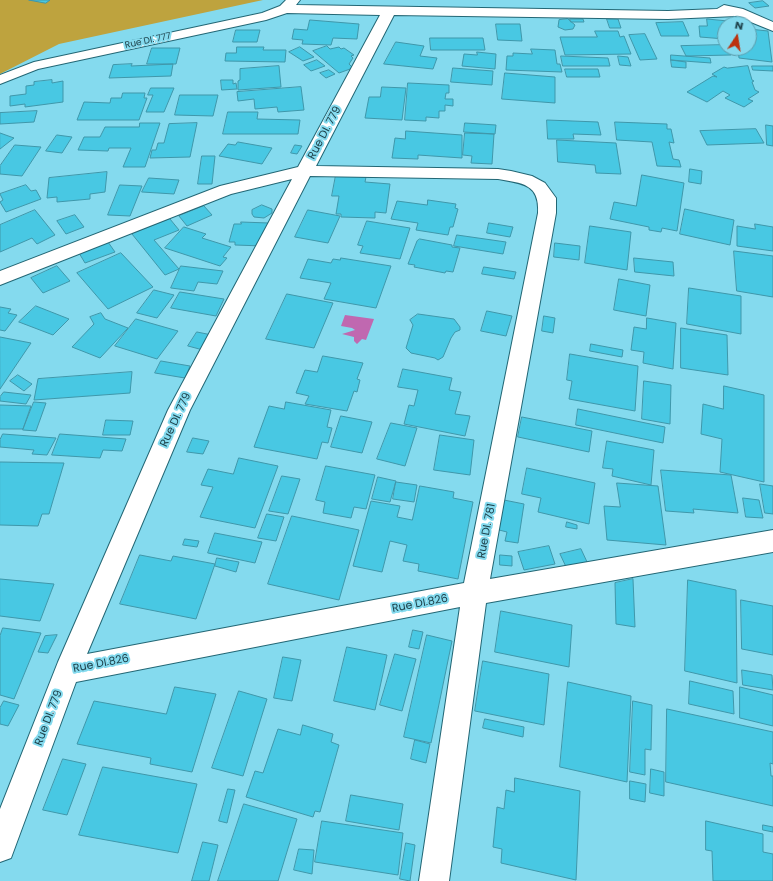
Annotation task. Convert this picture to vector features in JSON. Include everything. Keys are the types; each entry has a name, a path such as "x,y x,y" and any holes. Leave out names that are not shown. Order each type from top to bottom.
{"street":[{"path":"688,0 738,12 773,27"},
{"path":"727,0 738,12"},
{"path":"289,4 389,11 668,15 738,12"},
{"name":"Rue DI. 777","path":"0,80 34,66 266,16 289,4"},
{"name":"Rue DI. 779","path":"0,846 67,671 179,410 389,11"},
{"path":"0,279 22,269 226,190 305,171"},
{"name":"Rue DI. 781","path":"305,171 498,174 519,177 537,185 547,198 547,214 475,593 434,881"},
{"name":"Rue DI.826","path":"67,671 475,593 773,541"}],"shaded area":[{"path":"0,0 263,0 59,44 0,74"},
{"path":"345,315 374,319 366,340 362,339 357,344 354,341 354,337 342,334 355,330 341,326"}],"building":[{"path":"29,0 50,0 46,3"},
{"path":"763,1 769,6 755,8 749,3"},
{"path":"568,19 575,25 573,29 565,30 558,27 559,20"},
{"path":"570,19 583,19 584,22 571,22"},
{"path":"607,19 618,19 621,28 610,28"},
{"path":"707,19 717,20 717,38 700,37 699,26 707,26"},
{"path":"310,20 359,24 357,39 333,38 331,45 302,44 303,40 292,39 294,29 307,30"},
{"path":"683,22 689,36 661,36 656,23"},
{"path":"496,24 520,24 522,41 498,40"},
{"path":"236,30 260,30 257,42 233,42"},
{"path":"757,30 768,31 772,62 739,58 739,56 757,56"},
{"path":"595,31 618,31 620,37 624,36 631,54 565,55 560,37 597,37"},
{"path":"645,34 657,59 640,60 629,35"},
{"path":"430,38 483,38 485,50 431,50"},
{"path":"396,42 424,46 420,56 437,58 433,69 384,64"},
{"path":"717,45 717,55 686,56 681,46"},
{"path":"327,46 330,49 339,47 341,49 344,48 354,55 351,56 353,58 349,64 353,68 339,73 313,51"},
{"path":"237,47 264,47 263,50 286,50 285,62 225,61 226,53 236,53"},
{"path":"300,47 314,57 303,61 289,52"},
{"path":"152,48 180,48 176,64 147,64"},
{"path":"531,49 555,50 557,64 560,64 562,72 506,70 507,56 513,56 513,53 532,54"},
{"path":"477,52 496,54 495,69 462,66 464,54 477,55"},
{"path":"671,55 710,58 711,63 671,60"},
{"path":"561,56 608,58 610,66 563,66"},
{"path":"618,56 628,57 631,66 620,65"},
{"path":"317,60 325,66 311,71 304,65"},
{"path":"671,60 686,62 686,68 672,67"},
{"path":"132,64 131,66 173,64 171,76 109,78 113,65"},
{"path":"279,66 281,87 238,90 240,69"},
{"path":"748,66 752,80 754,81 752,82 755,90 759,92 748,99 753,101 744,107 725,98 730,95 723,91 707,102 687,92 713,76 717,77 712,74 724,67"},
{"path":"752,66 773,66 773,71 753,70"},
{"path":"453,68 493,71 492,85 451,82"},
{"path":"565,69 598,69 600,77 567,77"},
{"path":"329,70 335,74 326,78 320,73"},
{"path":"505,73 555,77 555,103 502,99"},
{"path":"52,80 52,83 63,81 63,102 25,107 25,104 10,106 10,96 26,94 26,86 34,85 34,82"},
{"path":"221,80 233,80 233,84 236,83 237,89 222,90"},
{"path":"408,83 449,85 449,93 446,93 445,99 453,99 453,106 445,105 445,111 439,111 439,118 426,117 426,121 405,120"},
{"path":"301,87 304,110 278,112 277,107 255,109 254,99 238,101 237,92"},
{"path":"382,87 406,88 402,120 365,118 369,97 380,97"},
{"path":"151,88 174,88 164,112 146,112 153,95 148,95"},
{"path":"123,93 145,93 144,98 147,98 139,120 77,120 84,102 110,103 111,98 121,98"},
{"path":"180,95 218,95 213,116 175,115"},
{"path":"37,111 34,122 0,124 0,113"},
{"path":"228,112 258,112 257,119 300,120 298,134 223,134"},
{"path":"547,120 598,122 601,135 573,134 574,139 548,139"},
{"path":"615,122 667,124 667,129 671,129 674,143 669,142 673,159 679,160 681,167 657,166 652,142 617,140"},
{"path":"140,123 160,123 145,167 123,167 131,148 109,148 108,151 78,150 84,137 100,137 105,127 139,127"},
{"path":"197,123 190,157 150,158 152,150 156,150 158,143 164,143 169,124"},
{"path":"465,123 496,125 495,134 464,132"},
{"path":"766,125 773,126 773,146 767,145"},
{"path":"756,129 764,143 707,145 700,131"},
{"path":"406,131 462,135 462,158 418,155 418,159 392,158 395,138 405,139"},
{"path":"0,133 14,138 0,149"},
{"path":"465,133 494,134 492,164 471,163 472,156 463,155"},
{"path":"57,135 72,137 62,153 46,151"},
{"path":"557,140 616,143 621,174 596,173 595,165 558,162"},
{"path":"238,142 272,148 262,164 219,156 228,144 235,145"},
{"path":"15,145 41,147 22,176 0,174 0,166"},
{"path":"295,145 302,146 297,154 291,153"},
{"path":"202,156 215,156 212,184 198,184"},
{"path":"690,169 702,171 701,184 689,182"},
{"path":"107,172 105,192 90,194 90,199 57,202 57,197 47,198 49,178"},
{"path":"336,175 366,177 365,182 390,184 386,213 375,212 375,218 341,217 341,214 336,214 339,196 332,196"},
{"path":"642,175 684,183 677,231 662,228 661,232 649,230 649,227 610,219 614,202 636,206"},
{"path":"149,178 179,180 174,194 142,192"},
{"path":"26,185 31,191 36,190 41,199 6,212 0,202 3,200 0,194"},
{"path":"120,185 142,186 130,216 108,215"},
{"path":"428,200 456,204 455,208 458,209 453,227 450,227 448,235 416,230 418,223 391,219 397,201 427,205"},
{"path":"262,205 272,209 272,213 264,218 254,217 252,210"},
{"path":"204,206 212,215 187,226 179,216"},
{"path":"685,209 734,220 730,245 680,234"},
{"path":"35,210 55,235 37,244 32,238 0,252 0,225"},
{"path":"308,210 340,216 328,243 295,237"},
{"path":"75,215 84,227 66,234 57,221"},
{"path":"170,219 179,230 154,240 179,269 165,275 132,234"},
{"path":"367,221 410,228 400,259 360,253 363,246 358,245"},
{"path":"241,222 269,223 263,246 235,245 235,242 229,242 234,224 241,224"},
{"path":"489,223 513,227 510,237 487,233"},
{"path":"755,224 773,227 773,251 737,246 737,226 755,229"},
{"path":"590,226 631,232 627,270 585,263"},
{"path":"184,227 206,234 202,238 231,247 223,257 227,258 220,266 165,248"},
{"path":"457,235 506,242 503,254 454,246"},
{"path":"420,239 460,248 453,272 446,271 445,273 414,267 415,265 408,264 417,241"},
{"path":"108,242 115,252 85,263 79,253"},
{"path":"555,243 580,246 579,260 554,257"},
{"path":"734,251 773,256 773,297 737,291"},
{"path":"121,253 153,287 108,309 77,273"},
{"path":"341,258 391,266 376,308 324,299 331,283 300,278 308,259 331,263 333,259 340,260"},
{"path":"634,258 673,262 674,276 635,272"},
{"path":"57,266 70,281 43,293 31,278"},
{"path":"181,266 223,271 217,284 198,282 194,291 171,288"},
{"path":"484,267 516,272 514,279 482,274"},
{"path":"619,279 650,285 646,316 614,310"},
{"path":"689,288 741,296 741,334 687,324"},
{"path":"154,290 174,295 157,318 137,313"},
{"path":"180,292 224,299 216,316 171,308"},
{"path":"287,294 333,303 314,348 266,339"},
{"path":"36,306 69,319 53,335 19,322"},
{"path":"0,307 11,309 8,313 17,315 5,331 0,330"},
{"path":"487,311 512,316 506,336 481,331"},
{"path":"101,313 105,319 128,328 100,358 72,347 94,324 90,317"},
{"path":"418,314 454,319 460,327 460,330 455,332 451,338 443,357 438,360 411,353 406,348 413,325 410,320"},
{"path":"544,316 555,318 553,333 542,331"},
{"path":"647,318 676,323 673,369 643,363 644,352 631,350 634,327 646,329"},
{"path":"136,319 178,331 157,359 115,346"},
{"path":"681,328 727,335 728,375 681,368"},
{"path":"197,332 212,335 203,350 188,346"},
{"path":"0,337 31,343 0,389"},
{"path":"591,344 623,350 622,357 590,351"},
{"path":"570,354 638,366 635,411 569,399 572,381 567,380"},
{"path":"323,356 363,363 357,379 360,380 357,392 354,391 347,411 305,404 309,396 296,393 305,370 317,372"},
{"path":"161,361 190,366 185,378 155,373"},
{"path":"403,369 452,378 449,390 461,392 455,414 470,416 465,436 404,424 409,405 414,406 418,390 398,387"},
{"path":"132,372 130,393 34,400 38,379"},
{"path":"18,375 32,384 24,391 10,381"},
{"path":"644,381 671,385 670,424 642,419"},
{"path":"724,386 764,395 764,482 720,472 722,439 701,434 703,404 723,409"},
{"path":"4,392 31,395 26,404 0,401 0,397"},
{"path":"34,402 46,403 36,431 23,430"},
{"path":"286,402 331,410 327,427 332,428 328,443 322,442 317,459 254,447 269,406 284,409"},
{"path":"0,405 31,406 23,429 0,429"},
{"path":"578,409 665,427 663,443 576,425"},
{"path":"341,416 372,422 362,453 331,447"},
{"path":"522,417 592,431 589,452 518,437"},
{"path":"106,420 133,421 130,435 103,435"},
{"path":"391,423 417,428 405,466 377,459"},
{"path":"3,434 56,438 47,455 32,454 34,450 0,447 0,440"},
{"path":"60,434 126,439 122,451 103,450 100,458 52,455"},
{"path":"440,435 474,440 470,475 434,470"},
{"path":"193,438 209,441 203,454 187,452"},
{"path":"607,441 654,450 651,485 612,476 613,469 603,468"},
{"path":"239,458 278,466 255,528 200,517 213,487 201,485 208,469 233,474"},
{"path":"0,462 64,463 49,514 42,514 38,526 0,525"},
{"path":"326,466 375,475 366,509 354,507 351,518 323,513 325,502 316,500"},
{"path":"527,468 595,483 589,524 538,512 541,498 522,494"},
{"path":"661,470 731,475 738,513 693,509 694,513 666,511"},
{"path":"282,476 300,479 288,514 269,511"},
{"path":"378,477 396,481 390,502 372,499"},
{"path":"396,482 417,485 414,502 393,499"},
{"path":"617,483 658,486 666,545 607,540 604,506 620,507"},
{"path":"760,484 773,486 773,514 765,513"},
{"path":"420,486 454,492 453,498 473,502 458,579 418,571 419,564 403,561 407,545 390,541 382,572 353,566 371,501 400,506 397,517 412,520"},
{"path":"743,498 759,500 763,518 746,517"},
{"path":"504,500 524,504 518,543 505,541 507,532 499,530"},
{"path":"267,514 284,517 276,541 258,538"},
{"path":"292,516 359,530 339,600 268,584"},
{"path":"567,522 577,525 577,529 566,527"},
{"path":"215,533 262,542 255,563 208,553"},
{"path":"185,539 199,541 197,547 183,545"},
{"path":"549,546 555,564 524,570 518,552"},
{"path":"581,549 588,564 567,569 560,554"},
{"path":"140,555 171,561 173,556 215,564 196,619 120,604"},
{"path":"500,555 512,556 512,566 500,565"},
{"path":"217,558 239,562 236,572 215,566"},
{"path":"0,579 54,584 40,621 0,616"},
{"path":"633,579 635,627 616,624 615,583"},
{"path":"688,580 736,590 737,683 685,671"},
{"path":"741,600 773,606 773,655 742,649"},
{"path":"501,611 572,625 569,667 495,652"},
{"path":"3,628 41,633 14,699 0,695 0,636"},
{"path":"413,630 423,632 419,649 409,647"},
{"path":"57,635 48,653 38,652 45,636"},
{"path":"427,635 452,641 431,743 404,737"},
{"path":"347,647 387,655 375,710 334,701"},
{"path":"395,654 416,659 402,711 380,705"},
{"path":"283,657 301,660 292,701 274,698"},
{"path":"483,661 549,674 544,725 475,711"},
{"path":"742,670 772,675 773,690 743,685"},
{"path":"690,681 733,691 734,714 689,704"},
{"path":"568,682 631,696 627,782 560,767"},
{"path":"175,687 216,694 192,772 150,764 151,758 77,744 94,701 166,714"},
{"path":"740,687 773,695 773,726 740,718"},
{"path":"239,691 267,699 243,776 212,768"},
{"path":"4,701 19,705 8,726 0,724 0,708"},
{"path":"633,701 652,705 651,750 645,749 645,775 630,772"},
{"path":"667,709 773,732 773,764 770,763 771,776 773,776 773,806 666,782"},
{"path":"485,719 524,727 523,737 483,728"},
{"path":"303,725 333,734 331,742 339,745 320,812 315,811 313,817 246,797 255,771 263,773 278,729 300,735"},
{"path":"415,740 430,744 426,763 411,759"},
{"path":"63,759 86,764 67,815 43,810"},
{"path":"103,767 197,784 178,853 79,835"},
{"path":"651,769 664,772 664,796 650,793"},
{"path":"515,778 580,791 576,880 501,863 502,849 493,847 497,807 504,809 506,790 514,792"},
{"path":"630,781 646,784 645,802 630,799"},
{"path":"228,789 235,790 227,823 219,821"},
{"path":"351,795 403,804 399,830 346,821"},
{"path":"244,804 297,819 278,881 218,881"},
{"path":"322,821 403,833 398,875 315,862"},
{"path":"706,821 763,834 763,852 773,854 773,881 713,881 712,851 706,850"},
{"path":"763,825 773,827 773,832 763,830"},
{"path":"203,842 218,845 209,881 192,881"},
{"path":"406,843 415,845 410,881 400,879"},
{"path":"299,849 314,850 312,874 294,870"}]}
